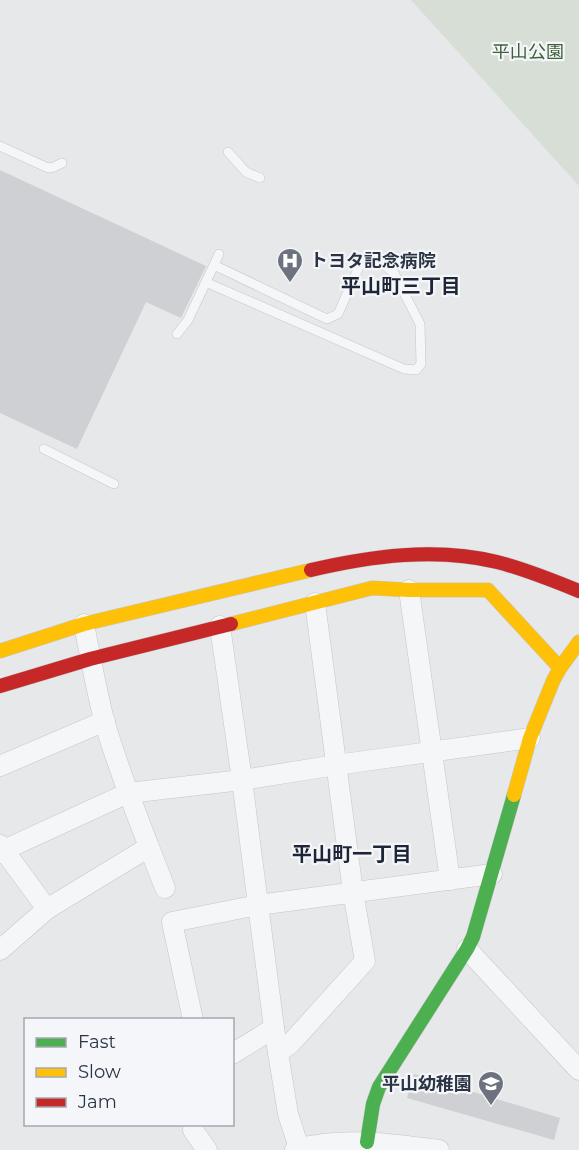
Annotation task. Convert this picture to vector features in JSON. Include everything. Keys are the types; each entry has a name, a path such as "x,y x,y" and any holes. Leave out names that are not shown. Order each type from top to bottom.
{"street":[{"path":"0,651 84,624 366,558 438,555 483,559 519,568 579,591"},
{"path":"0,686 90,659 372,588 488,590 560,668"},
{"path":"409,590 450,880"},
{"path":"278,1053 291,1043 365,961 353,892 315,603"},
{"path":"84,624 105,721 128,793 165,888"},
{"path":"220,626 274,1028 288,1114 297,1149 342,1142 439,1150"},
{"path":"367,1143 373,1104 380,1087 473,937 530,738 553,681 579,642"},
{"path":"0,766 105,721"},
{"path":"47,909 1,849 128,793 242,780 530,738"},
{"path":"0,950 47,909 149,847"},
{"path":"193,1018 172,922 258,905 492,874"},
{"path":"467,949 579,1070"},
{"path":"234,1053 274,1028"},
{"path":"192,1130 207,1150"}],"lane":[{"path":"0,146 48,168 62,163"},
{"path":"228,152 246,172 260,178"},
{"path":"177,334 188,320 219,254"},
{"path":"210,284 404,369 416,370 421,364 420,324 394,273 377,259 363,258 338,314 327,319 218,267"},
{"path":"44,449 114,484"}],"green space":[{"name":"平山公園","path":"411,0 579,0 579,186"}],"building":[{"path":"0,170 206,266 181,318 146,302 77,449 0,413"},
{"path":"414,1074 560,1118 554,1140 407,1098"}],"traffic: fast":[{"path":"367,1142 373,1104 379,1087 473,937 514,795"}],"traffic: slow":[{"path":"0,651 84,624 311,570"},
{"path":"231,624 372,588 488,590 560,668"},
{"path":"514,795 530,738 553,681 579,642"}],"traffic: jam":[{"path":"311,570 380,557 451,555 497,562 579,591"},
{"path":"0,686 90,659 231,624"}],"place":[{"name":"トヨタ記念病院","path":"290,284"},
{"name":"平山幼稚園","path":"491,1107"}],"district":[{"name":"平山町三丁目","path":"401,286"},
{"name":"平山町一丁目","path":"352,854"}]}
